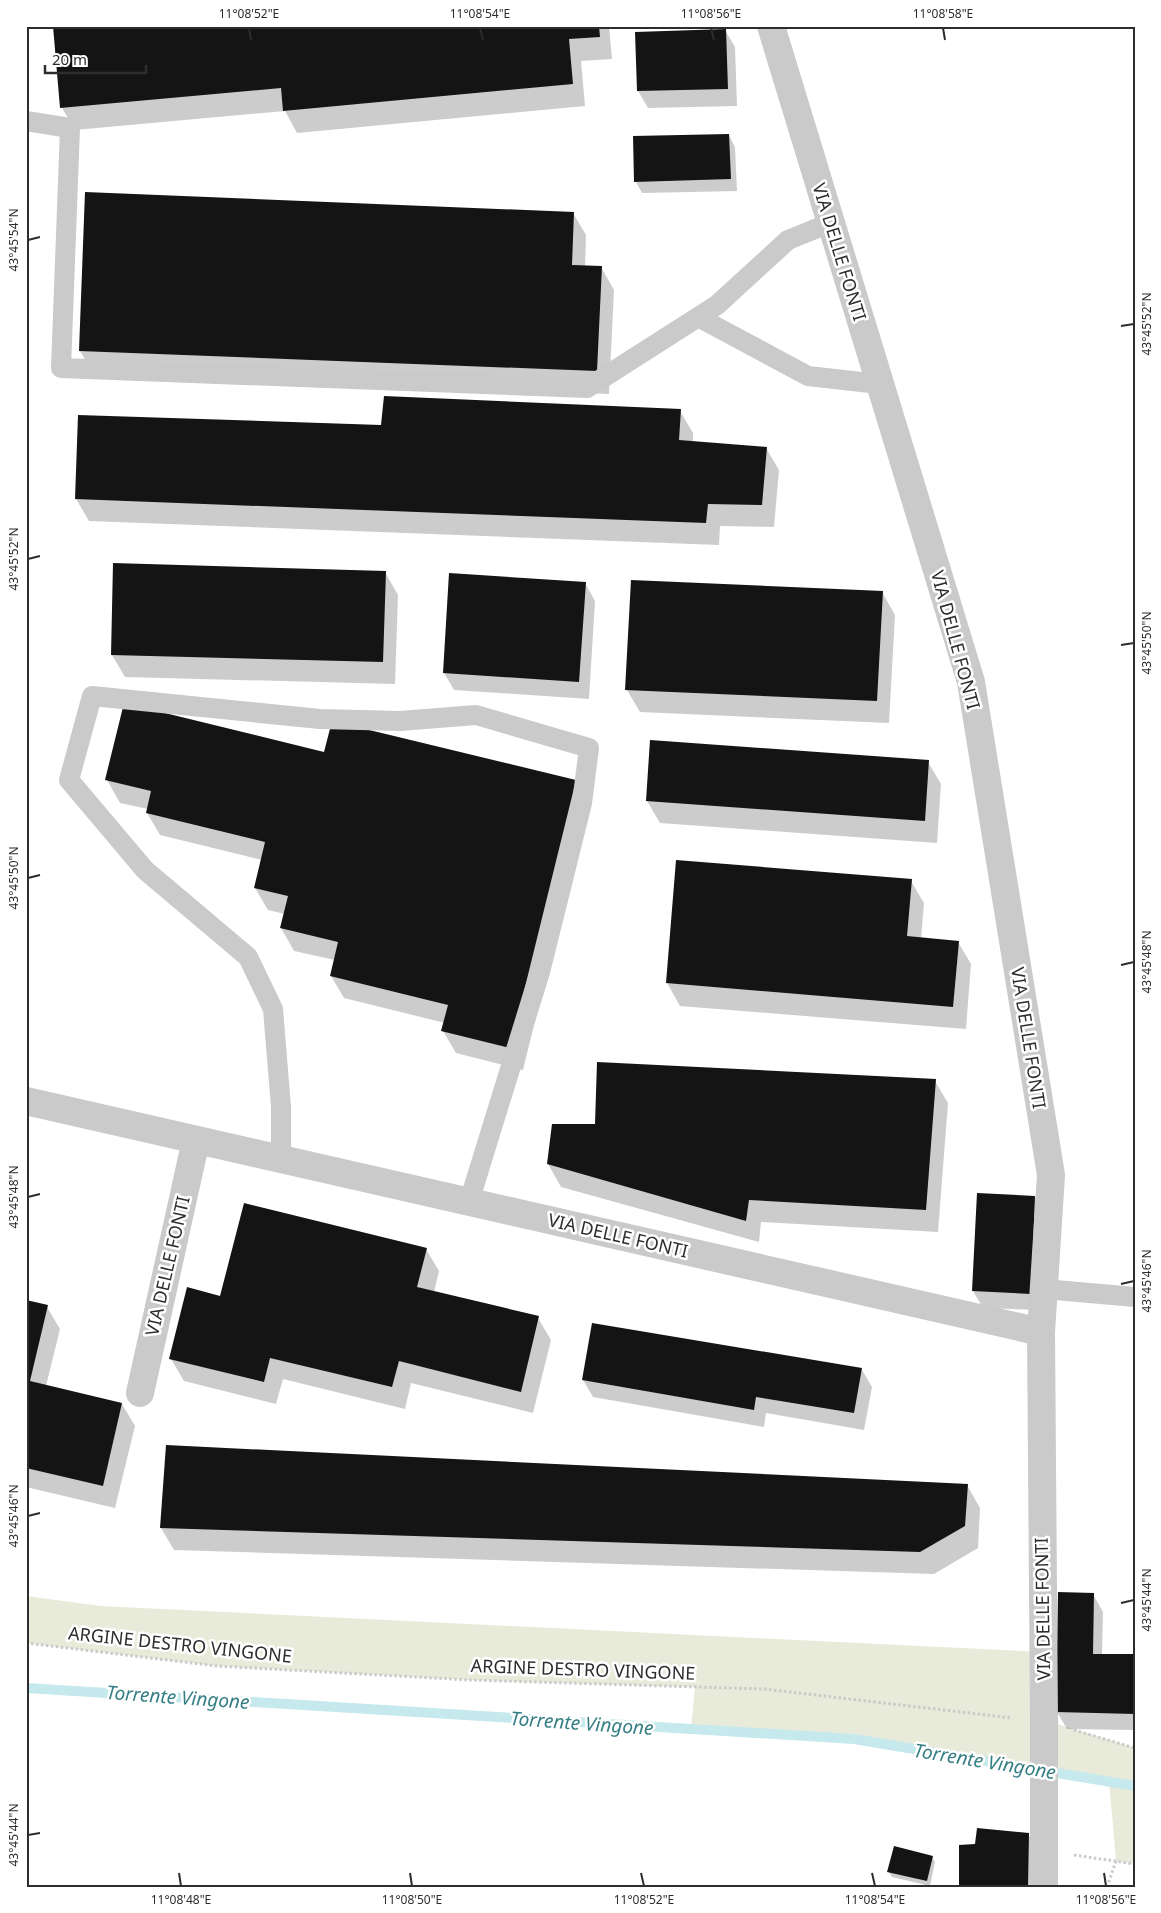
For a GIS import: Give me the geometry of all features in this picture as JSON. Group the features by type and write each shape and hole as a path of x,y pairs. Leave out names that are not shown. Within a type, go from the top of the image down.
{"street":[{"name":"VIA DELLE FONTI","path":"771,26 971,682 1050,1175 1041,1332 1044,1887"},
{"name":"VIA DELLE FONTI","path":"26,1101 1041,1332"},
{"name":"VIA DELLE FONTI","path":"140,1393 196,1140"}],"lane":[{"path":"26,121 70,128 61,368 587,388 717,305 788,240 830,223"},
{"path":"698,317 808,376 879,384"},
{"path":"281,1159 281,1107 273,1009 248,957 145,870 69,780 92,696 320,718 400,721 476,715 589,748 582,803 540,972 469,1202"},
{"path":"1044,1289 1135,1297"}],"path":[{"name":"ARGINE DESTRO VINGONE","path":"26,1643 227,1666 470,1680 764,1689 972,1714 1135,1748"},
{"path":"1044,1850 1135,1864"},
{"path":"1107,1887 1116,1861"}],"green space":[{"path":"26,1596 101,1606 1043,1652 1044,1720 1135,1748 1135,1864 1116,1861 1109,1781 854,1739 691,1729 695,1687 470,1680 217,1666 26,1643"}],"building":[{"path":"53,26 599,26 600,37 569,39 573,84 283,111 281,88 60,108"},
{"path":"726,29 728,89 637,91 635,32"},
{"path":"729,134 731,179 634,182 633,136"},
{"path":"85,192 574,212 572,265 602,266 597,371 79,351"},
{"path":"384,396 681,409 679,440 767,447 762,505 708,504 706,523 75,499 78,415 381,425"},
{"path":"113,563 386,571 383,662 111,655"},
{"path":"449,573 586,582 579,682 443,673"},
{"path":"631,580 883,591 877,701 625,690"},
{"path":"124,703 324,752 332,721 576,780 510,1048 441,1031 448,1005 330,976 338,942 280,928 288,896 254,888 265,842 146,813 151,791 105,780"},
{"path":"650,740 929,760 925,821 646,801"},
{"path":"676,860 912,879 907,936 959,941 953,1007 666,983"},
{"path":"597,1062 936,1079 926,1210 749,1200 746,1221 547,1164 552,1124 595,1124"},
{"path":"977,1193 1035,1196 1031,1294 972,1291"},
{"path":"244,1203 427,1248 417,1287 539,1316 521,1392 399,1361 392,1387 270,1358 264,1382 169,1359 187,1287 220,1296"},
{"path":"26,1300 48,1305 30,1381 122,1403 103,1486 26,1468"},
{"path":"592,1323 862,1368 854,1413 756,1397 754,1410 582,1380"},
{"path":"166,1445 968,1484 965,1526 920,1552 160,1528"},
{"path":"1058,1592 1094,1593 1093,1654 1135,1654 1135,1714 1056,1712"},
{"path":"977,1828 1029,1833 1028,1887 959,1887 959,1845 975,1844"},
{"path":"894,1846 933,1856 927,1881 887,1872"}],"waterway":[{"name":"Torrente Vingone","path":"26,1688 854,1739 1135,1786"}]}
